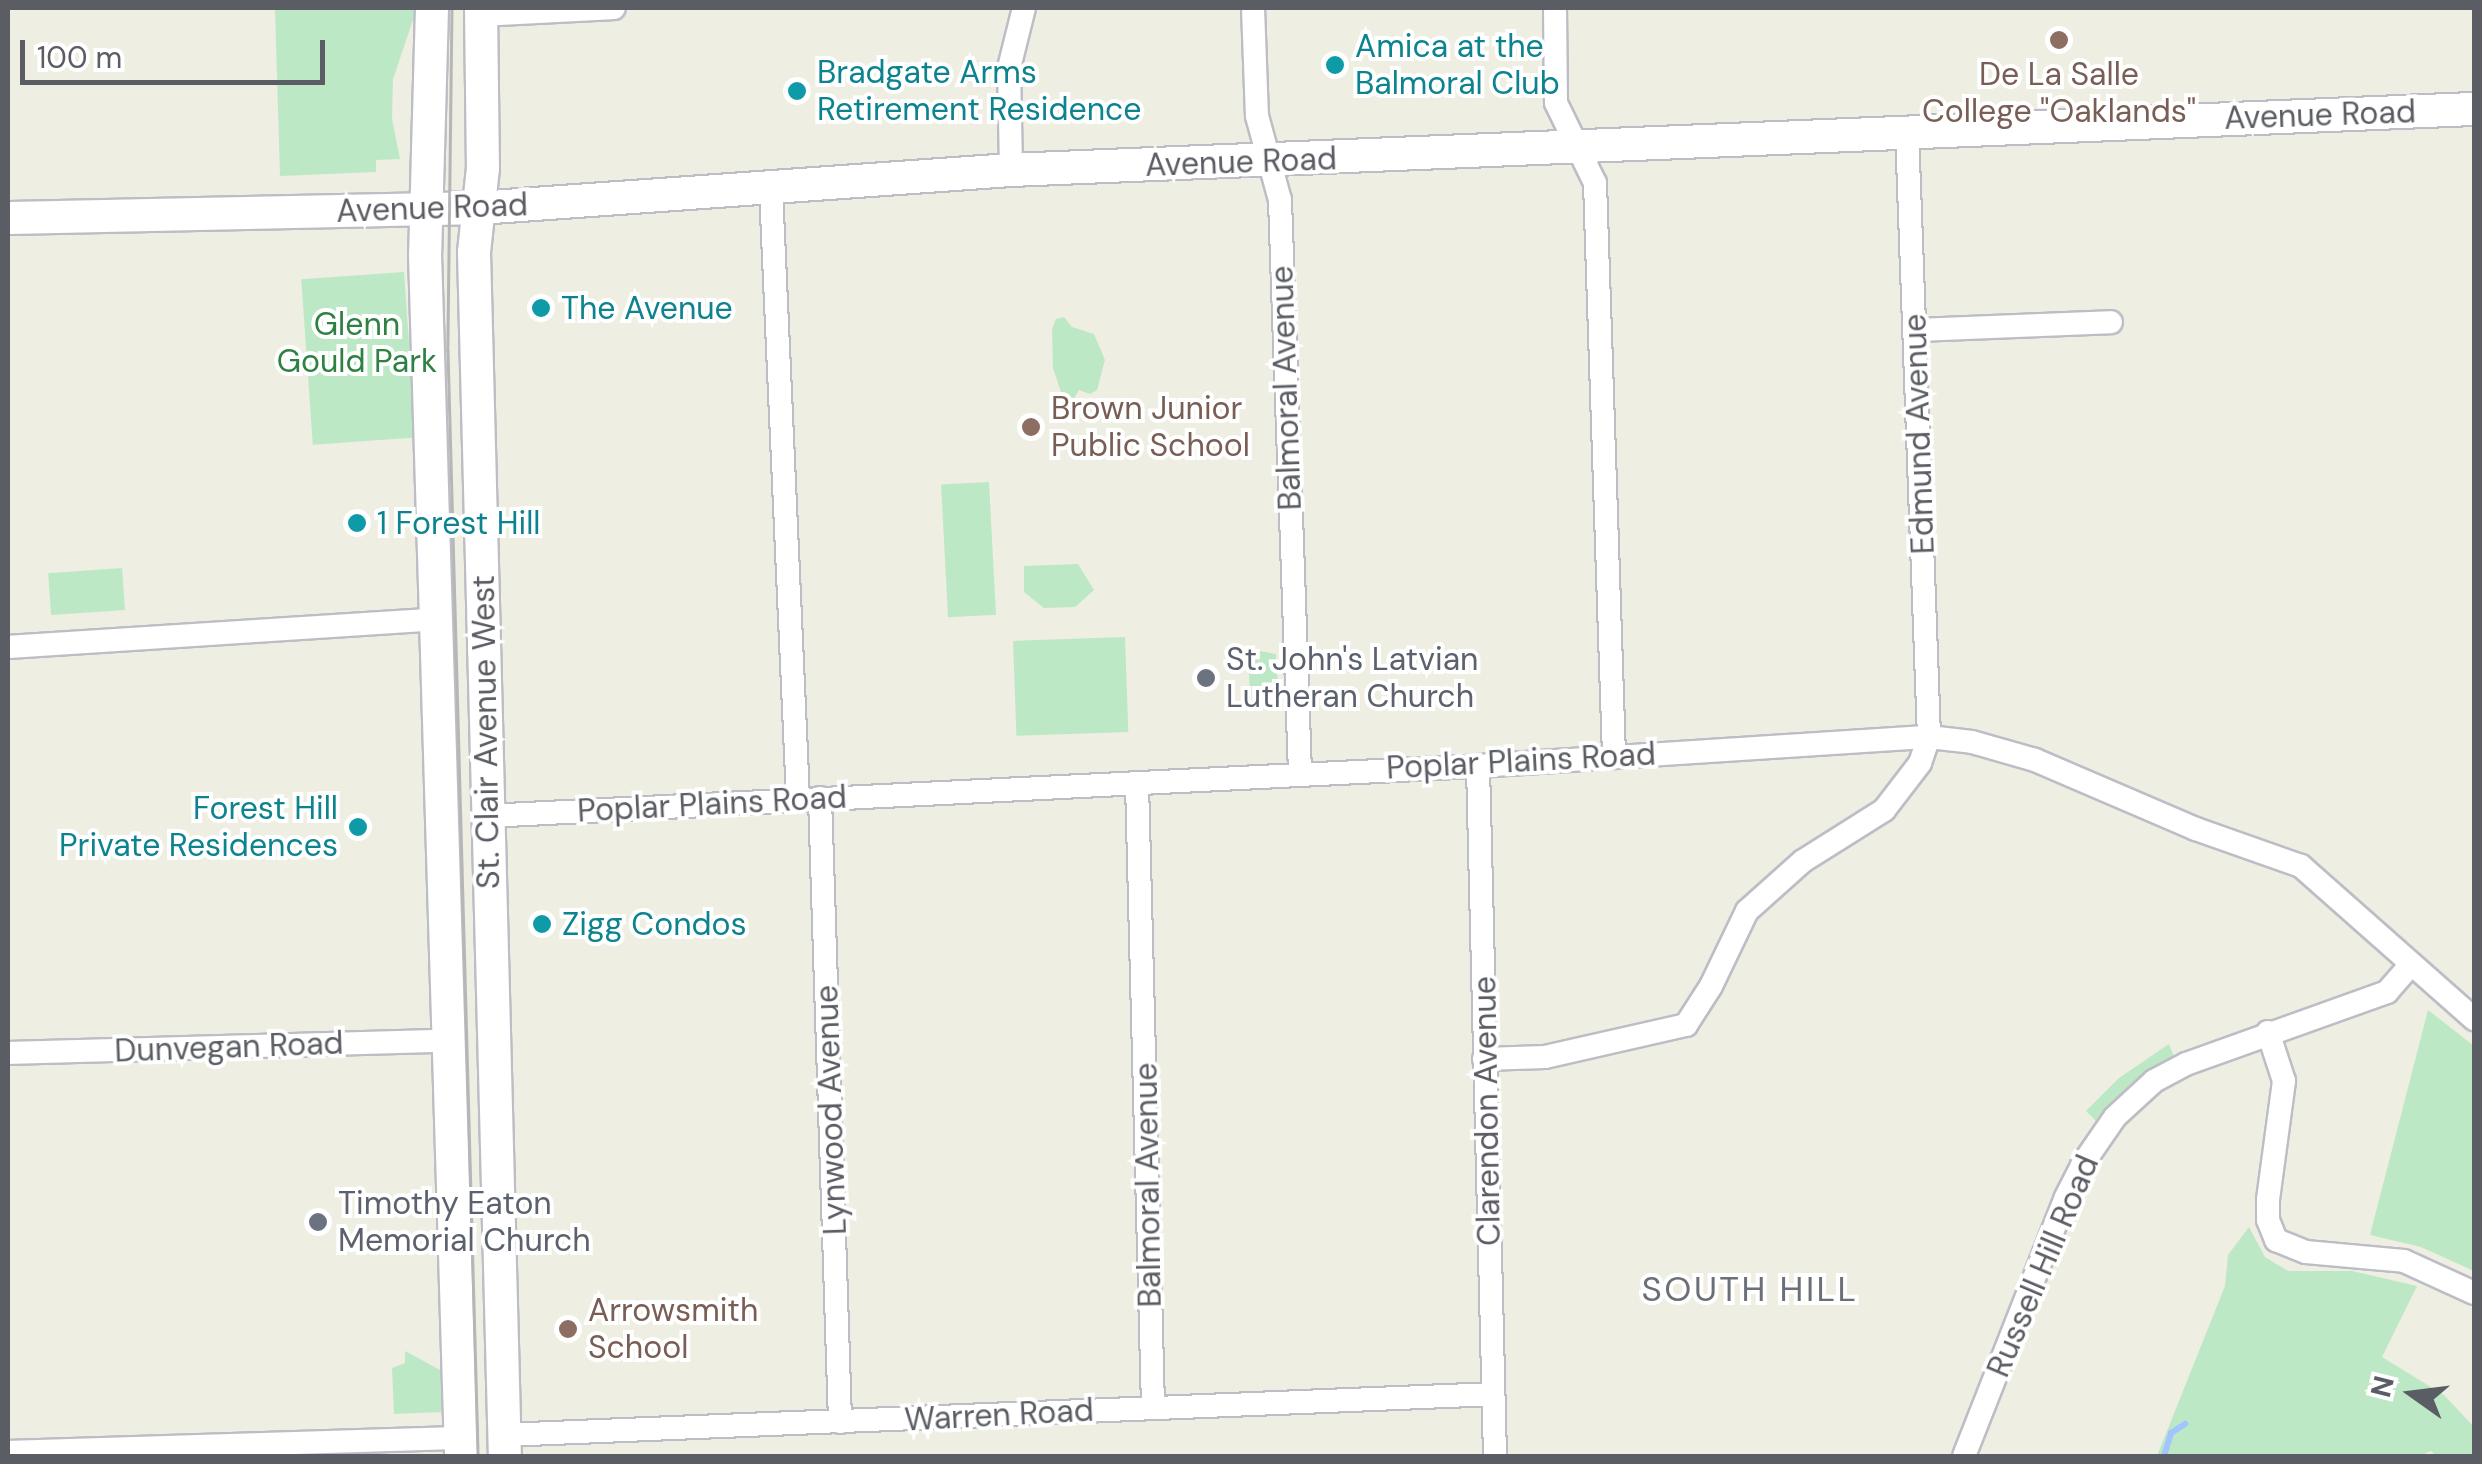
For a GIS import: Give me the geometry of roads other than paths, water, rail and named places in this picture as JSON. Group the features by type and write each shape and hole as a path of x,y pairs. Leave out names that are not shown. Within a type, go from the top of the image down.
{"main road":[{"name":"St. Clair Avenue West","path":"432,8 426,210 461,1447"},
{"name":"St. Clair Avenue West","path":"481,11 483,168 474,252 505,1446"},
{"name":"Avenue Road","path":"8,218 478,208 1011,170 2474,108"},
{"path":"452,1186 500,1186"}],"street":[{"path":"481,11 614,8"},
{"path":"1011,170 1010,68 1024,8"},
{"name":"Balmoral Avenue","path":"1253,8 1256,116 1280,200 1300,772"},
{"path":"1555,8 1556,103 1596,190 1614,755"},
{"name":"Edmund Avenue","path":"1906,132 1929,737"},
{"name":"Lynwood Avenue","path":"771,190 809,798 840,1422"},
{"path":"1916,330 2110,322"},
{"path":"8,647 436,619"},
{"path":"1484,1059 1545,1057 1686,1025 1711,986 1747,912 1802,861 1884,810 1912,776 1929,737"},
{"name":"Poplar Plains Road","path":"487,816 1478,766 1929,737 1972,742 2035,760 2196,830 2301,866 2474,1019"},
{"name":"Clarendon Avenue","path":"1478,766 1495,1456"},
{"name":"Balmoral Avenue","path":"1137,783 1153,1408"},
{"name":"Russell Hill Road","path":"1964,1456 2065,1199 2098,1139 2154,1082 2268,1032 2387,992 2411,964"},
{"path":"2268,1032 2284,1081 2268,1200 2268,1220 2276,1240 2306,1252 2404,1261 2474,1293"},
{"name":"Dunvegan Road","path":"8,1053 450,1040"},
{"name":"Warren Road","path":"505,1446 840,1422 1493,1394"},
{"path":"8,1452 461,1447"}],"waterway":[{"path":"2164,1456 2171,1433 2185,1424"}],"tram line":[{"path":"452,8 448,351 478,1456"}],"place":[{"name":"De La Salle College \"Oaklands\"","path":"2059,40"},
{"name":"Amica at the Balmoral Club","path":"1335,65"},
{"name":"Bradgate Arms Retirement Residence","path":"797,91"},
{"name":"The Avenue","path":"541,308"},
{"name":"Brown Junior Public School","path":"1031,427"},
{"name":"1 Forest Hill","path":"357,523"},
{"name":"St. John's Latvian Lutheran Church","path":"1206,678"},
{"name":"Forest Hill Private Residences","path":"358,827"},
{"name":"Zigg Condos","path":"542,924"},
{"name":"Timothy Eaton Memorial Church","path":"318,1222"},
{"name":"Arrowsmith School","path":"568,1329"}],"district":[{"name":"SOUTH HILL","path":"1750,1289"}],"park label":[{"name":"Glenn Gould Park","path":"357,344"}]}
